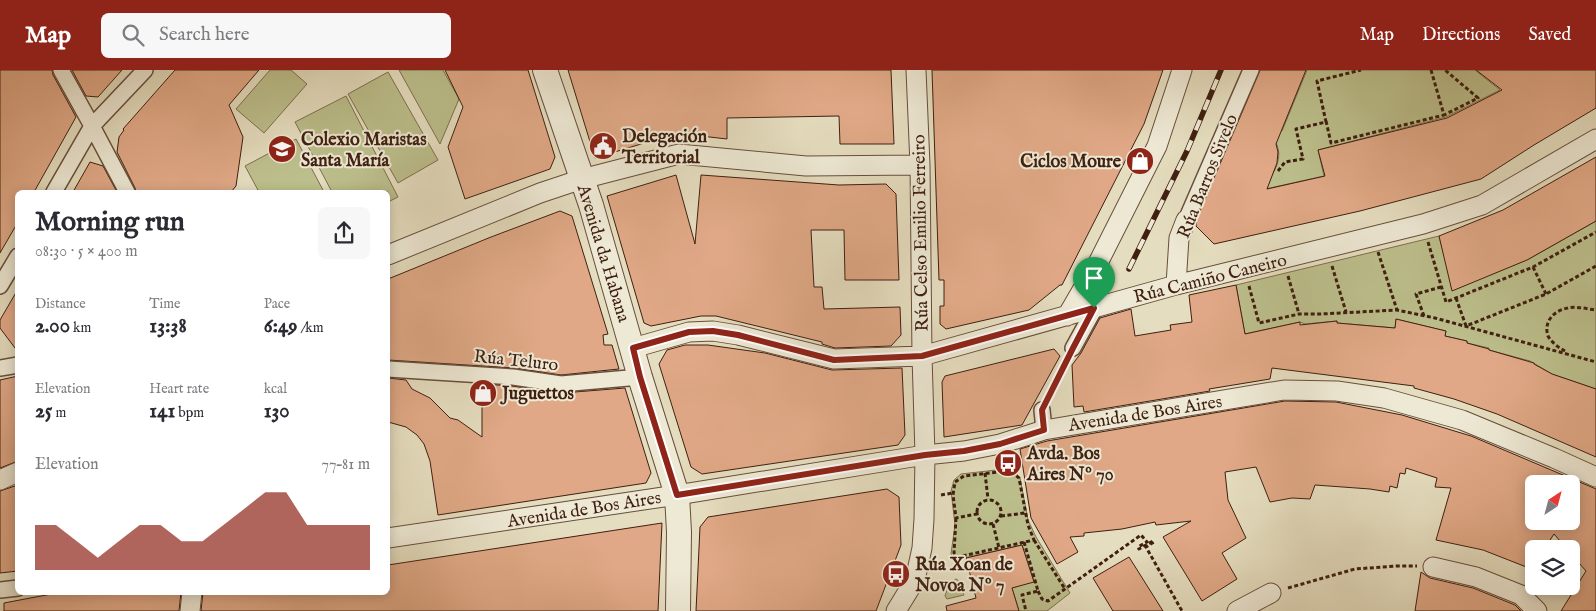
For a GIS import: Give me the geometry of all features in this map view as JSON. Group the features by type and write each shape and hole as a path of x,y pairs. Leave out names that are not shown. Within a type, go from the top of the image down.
{"street":[{"path":"61,70 126,190"},
{"path":"55,190 92,126 145,70"},
{"name":"Avenida da Habana","path":"545,70 582,179 677,495 679,532 678,611"},
{"name":"Rúa Celso Emilio Ferreiro","path":"896,611 915,580 922,548 925,455 920,165 916,70"},
{"path":"1067,316 1099,260 1157,146 1182,70"},
{"name":"Rúa Barros Sivelo","path":"1176,285 1179,238 1251,70"},
{"name":"Rúa Camiño Caneiro","path":"633,348 689,332 713,331 738,335 834,360 922,356 1176,285 1423,224 1482,205 1596,139"},
{"path":"390,254 540,193 582,179 679,154 806,166 920,165"},
{"path":"0,286 15,261"},
{"path":"1073,348 1094,308"},
{"path":"0,368 15,366"},
{"name":"Rúa Teluro","path":"390,369 513,376 561,384 640,377"},
{"name":"Avenida de Bos Aires","path":"390,538 677,495 925,455 964,451 1000,444 1044,430 1284,390 1337,391 1384,398 1462,420 1596,477"},
{"path":"1042,410 1044,430"},
{"path":"0,480 15,473"},
{"path":"1432,567 1476,576 1521,595 1537,611"},
{"path":"0,590 15,588"},
{"path":"1237,611 1271,593"},
{"path":"190,611 192,595"}],"path":[{"path":"1361,70 1317,80 1331,143 1444,115 1478,98 1445,70"},
{"path":"1432,70 1444,115"},
{"path":"1278,171 1285,162 1303,158 1296,129 1326,122 1325,119"},
{"path":"1423,224 1446,302 1533,267 1596,232"},
{"path":"1374,237 1397,310"},
{"path":"1327,248 1346,313"},
{"path":"1283,258 1299,314"},
{"path":"1466,326 1546,294 1596,266"},
{"path":"1533,267 1546,294"},
{"path":"1244,268 1259,323 1299,314 1397,310 1466,326 1596,362"},
{"path":"1424,316 1416,294 1441,288"},
{"path":"1456,298 1466,326"},
{"path":"1570,354 1548,337 1546,327 1548,320 1554,313 1568,308 1596,310"},
{"path":"1042,410 1073,348"},
{"path":"1034,540 958,557 955,556 956,518 953,495 955,482 964,476 1006,470 1017,476 1025,514 1034,540 1065,589"},
{"path":"985,473 988,499"},
{"path":"984,500 993,500 1001,508 1001,516 993,524 984,524 977,514 978,506 984,500"},
{"path":"956,518 977,514"},
{"path":"1001,516 1025,514"},
{"path":"993,524 999,548"},
{"path":"1024,542 1038,590 1042,599 1048,601 1141,535 1147,542 1138,547 1139,549 1154,542 1146,547 1182,611"},
{"path":"1271,593 1355,569 1397,566 1432,567"},
{"path":"1026,611 1022,595 1038,590"}],"green space":[{"path":"270,70 291,70 307,84 264,133 236,109"},
{"path":"399,70 443,70 459,99 440,144"},
{"path":"1307,70 1475,70 1500,90 1446,117 1318,150 1324,176 1261,190 1274,172 1278,160 1279,153 1274,139 1278,129 1282,131"},
{"path":"388,72 438,160 398,183 348,94"},
{"path":"346,96 398,197 390,201 390,190 331,190 295,122"},
{"path":"296,139 323,190 258,190 245,166"},
{"path":"1596,221 1596,389 1552,374 1530,361 1445,336 1446,331 1396,319 1395,328 1337,323 1337,321 1305,324 1300,322 1245,334 1236,285 1439,236 1453,290 1529,259"},
{"path":"1005,469 1014,471 1020,478 1028,520 1036,537 1070,593 1047,611 1019,611 1012,588 1034,581 1022,545 956,560 951,554 955,525 951,491 954,480 961,474"},
{"path":"956,579 959,581 964,595 947,599 945,596 948,589"}],"building":[{"path":"0,70 52,70 76,117 35,190 15,190 15,227 0,253"},
{"path":"72,70 122,70 98,97 86,96"},
{"path":"175,70 259,70 229,105 243,137 236,186 233,190 136,190 117,152 119,137 123,129"},
{"path":"445,70 528,70 555,157 550,169 465,199 448,147 463,107"},
{"path":"568,70 891,70 894,144 840,144 839,116 727,118 727,139 693,137 692,133 684,136 683,132 675,136 674,134 595,158"},
{"path":"932,70 1163,70 1144,124 1062,285 1029,310 946,329 940,324 940,306 944,306 944,280 939,280"},
{"path":"1260,70 1306,70 1276,144 1278,152 1277,163 1267,189 1325,176 1318,150 1447,118 1502,90 1476,70 1596,70 1596,108 1481,179 1360,211 1214,244 1196,226 1197,218"},
{"path":"1596,157 1596,221 1527,260 1452,291 1439,236 1503,210"},
{"path":"90,162 103,166 116,190 74,190"},
{"path":"676,175 695,244 701,175 839,185 886,184 896,194 899,280 845,280 844,230 811,230 814,287 822,287 824,309 900,307 901,335 891,346 835,348 822,344 822,342 716,316 701,316 651,326 644,323 607,196"},
{"path":"560,211 572,216 608,334 603,335 604,345 612,345 619,369 561,375 514,368 390,360 390,278"},
{"path":"1236,285 1245,334 1300,322 1300,325 1337,321 1337,323 1395,328 1396,319 1446,331 1445,336 1467,341 1467,343 1534,363 1552,374 1596,389 1596,457 1497,414 1414,388 1414,386 1272,368 1270,379 1209,389 1210,391 1084,412 1083,406 1074,407 1072,365 1081,353 1100,318 1131,309 1135,336 1171,330 1170,325 1192,322 1189,295"},
{"path":"15,294 15,348 0,328 0,320"},
{"path":"685,345 708,345 765,353 832,370 902,368 905,435 898,445 702,474 691,467 659,364 667,350"},
{"path":"1054,349 1060,356 1022,425 944,437 942,382 945,376"},
{"path":"15,377 15,462 0,468 0,380"},
{"path":"390,378 406,380 412,389 430,398 450,418 458,420 482,437 482,384 562,393 625,388 651,473 646,483 438,515 430,461 424,444 417,435 406,427 390,423"},
{"path":"1285,401 1336,402 1402,415 1471,436 1563,475 1525,475 1525,530 1580,530 1580,482 1596,489 1596,611 1561,611 1571,595 1580,595 1580,581 1586,571 1580,564 1580,540 1559,540 1554,534 1550,540 1525,540 1525,566 1483,550 1436,540 1451,488 1435,487 1437,478 1406,468 1405,474 1400,473 1397,488 1390,486 1389,492 1315,485 1310,499 1292,498 1270,502 1256,467 1225,472 1228,500 1246,538 1222,553 1237,579 1202,601 1163,537 1191,521 1156,525 1155,522 1122,529 1084,533 1084,536 1070,537 1078,552 1057,564 1031,518 1020,449 1047,441"},
{"path":"15,486 15,571 0,573 0,491"},
{"path":"887,489 899,497 901,545 876,611 696,611 700,527 708,517"},
{"path":"662,523 658,611 201,611 203,595 390,595 390,565"},
{"path":"1022,545 1034,582 1012,588 1019,611 947,611 946,606 976,598 966,558"},
{"path":"1129,557 1163,611 1113,611 1093,578"},
{"path":"1421,572 1430,578 1473,588 1515,605 1521,611 1415,611"},
{"path":"46,595 181,595 179,611 4,611 4,603"}],"railway":[{"path":"1129,269 1187,151 1221,70"}],"place":[{"name":"Delegación Territorial","path":"603,146"},
{"name":"Colexio Maristas Santa María","path":"282,149"},
{"name":"Ciclos Moure","path":"1140,161"},
{"name":"Juguettos","path":"483,393"},
{"name":"Avda. Bos Aires Nº 70","path":"1008,463"},
{"name":"Rúa Xoan de Novoa Nº 7","path":"896,574"}],"route":[{"path":"1094,308 1042,410 1044,430 1000,444 964,451 925,455 677,495 640,377 633,348 689,332 713,331 738,335 834,360 922,356 1094,308"}]}
